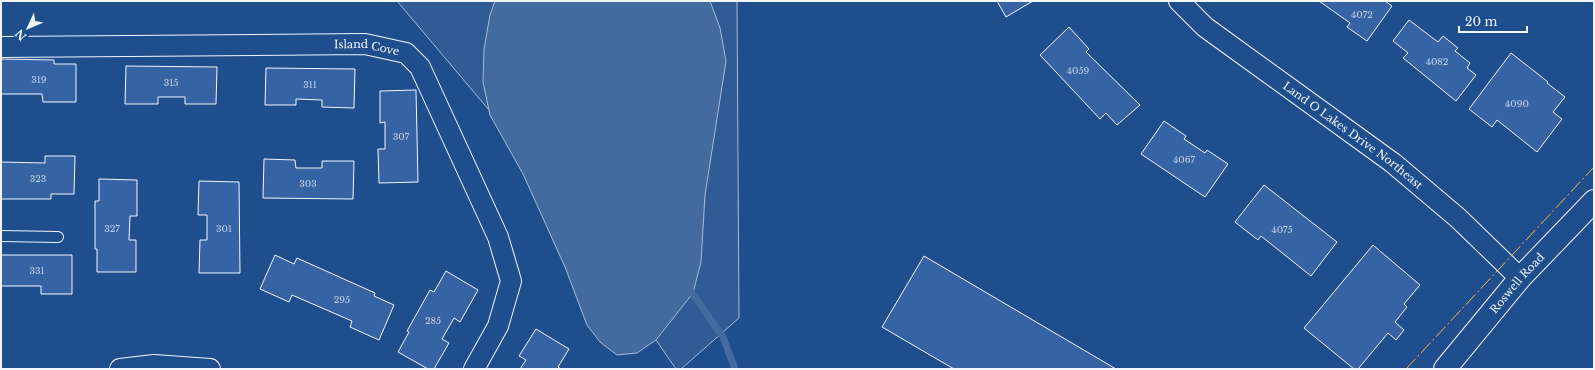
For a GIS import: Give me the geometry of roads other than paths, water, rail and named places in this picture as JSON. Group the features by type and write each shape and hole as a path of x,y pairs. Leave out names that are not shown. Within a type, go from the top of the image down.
{"main road":[{"name":"Roswell Road","path":"1445,369 1520,278 1594,201"}],"street":[{"name":"Land O Lakes Drive Northeast","path":"1179,1 1205,27 1393,163 1458,218 1520,278"},
{"name":"Island Cove","path":"1,47 365,44 406,53 420,67 498,237 511,281 498,326 474,369"},
{"path":"120,369 154,365 210,369"}],"lane":[{"path":"1,236 58,237"}],"waterway":[{"path":"688,287 723,337 735,369"}]}
